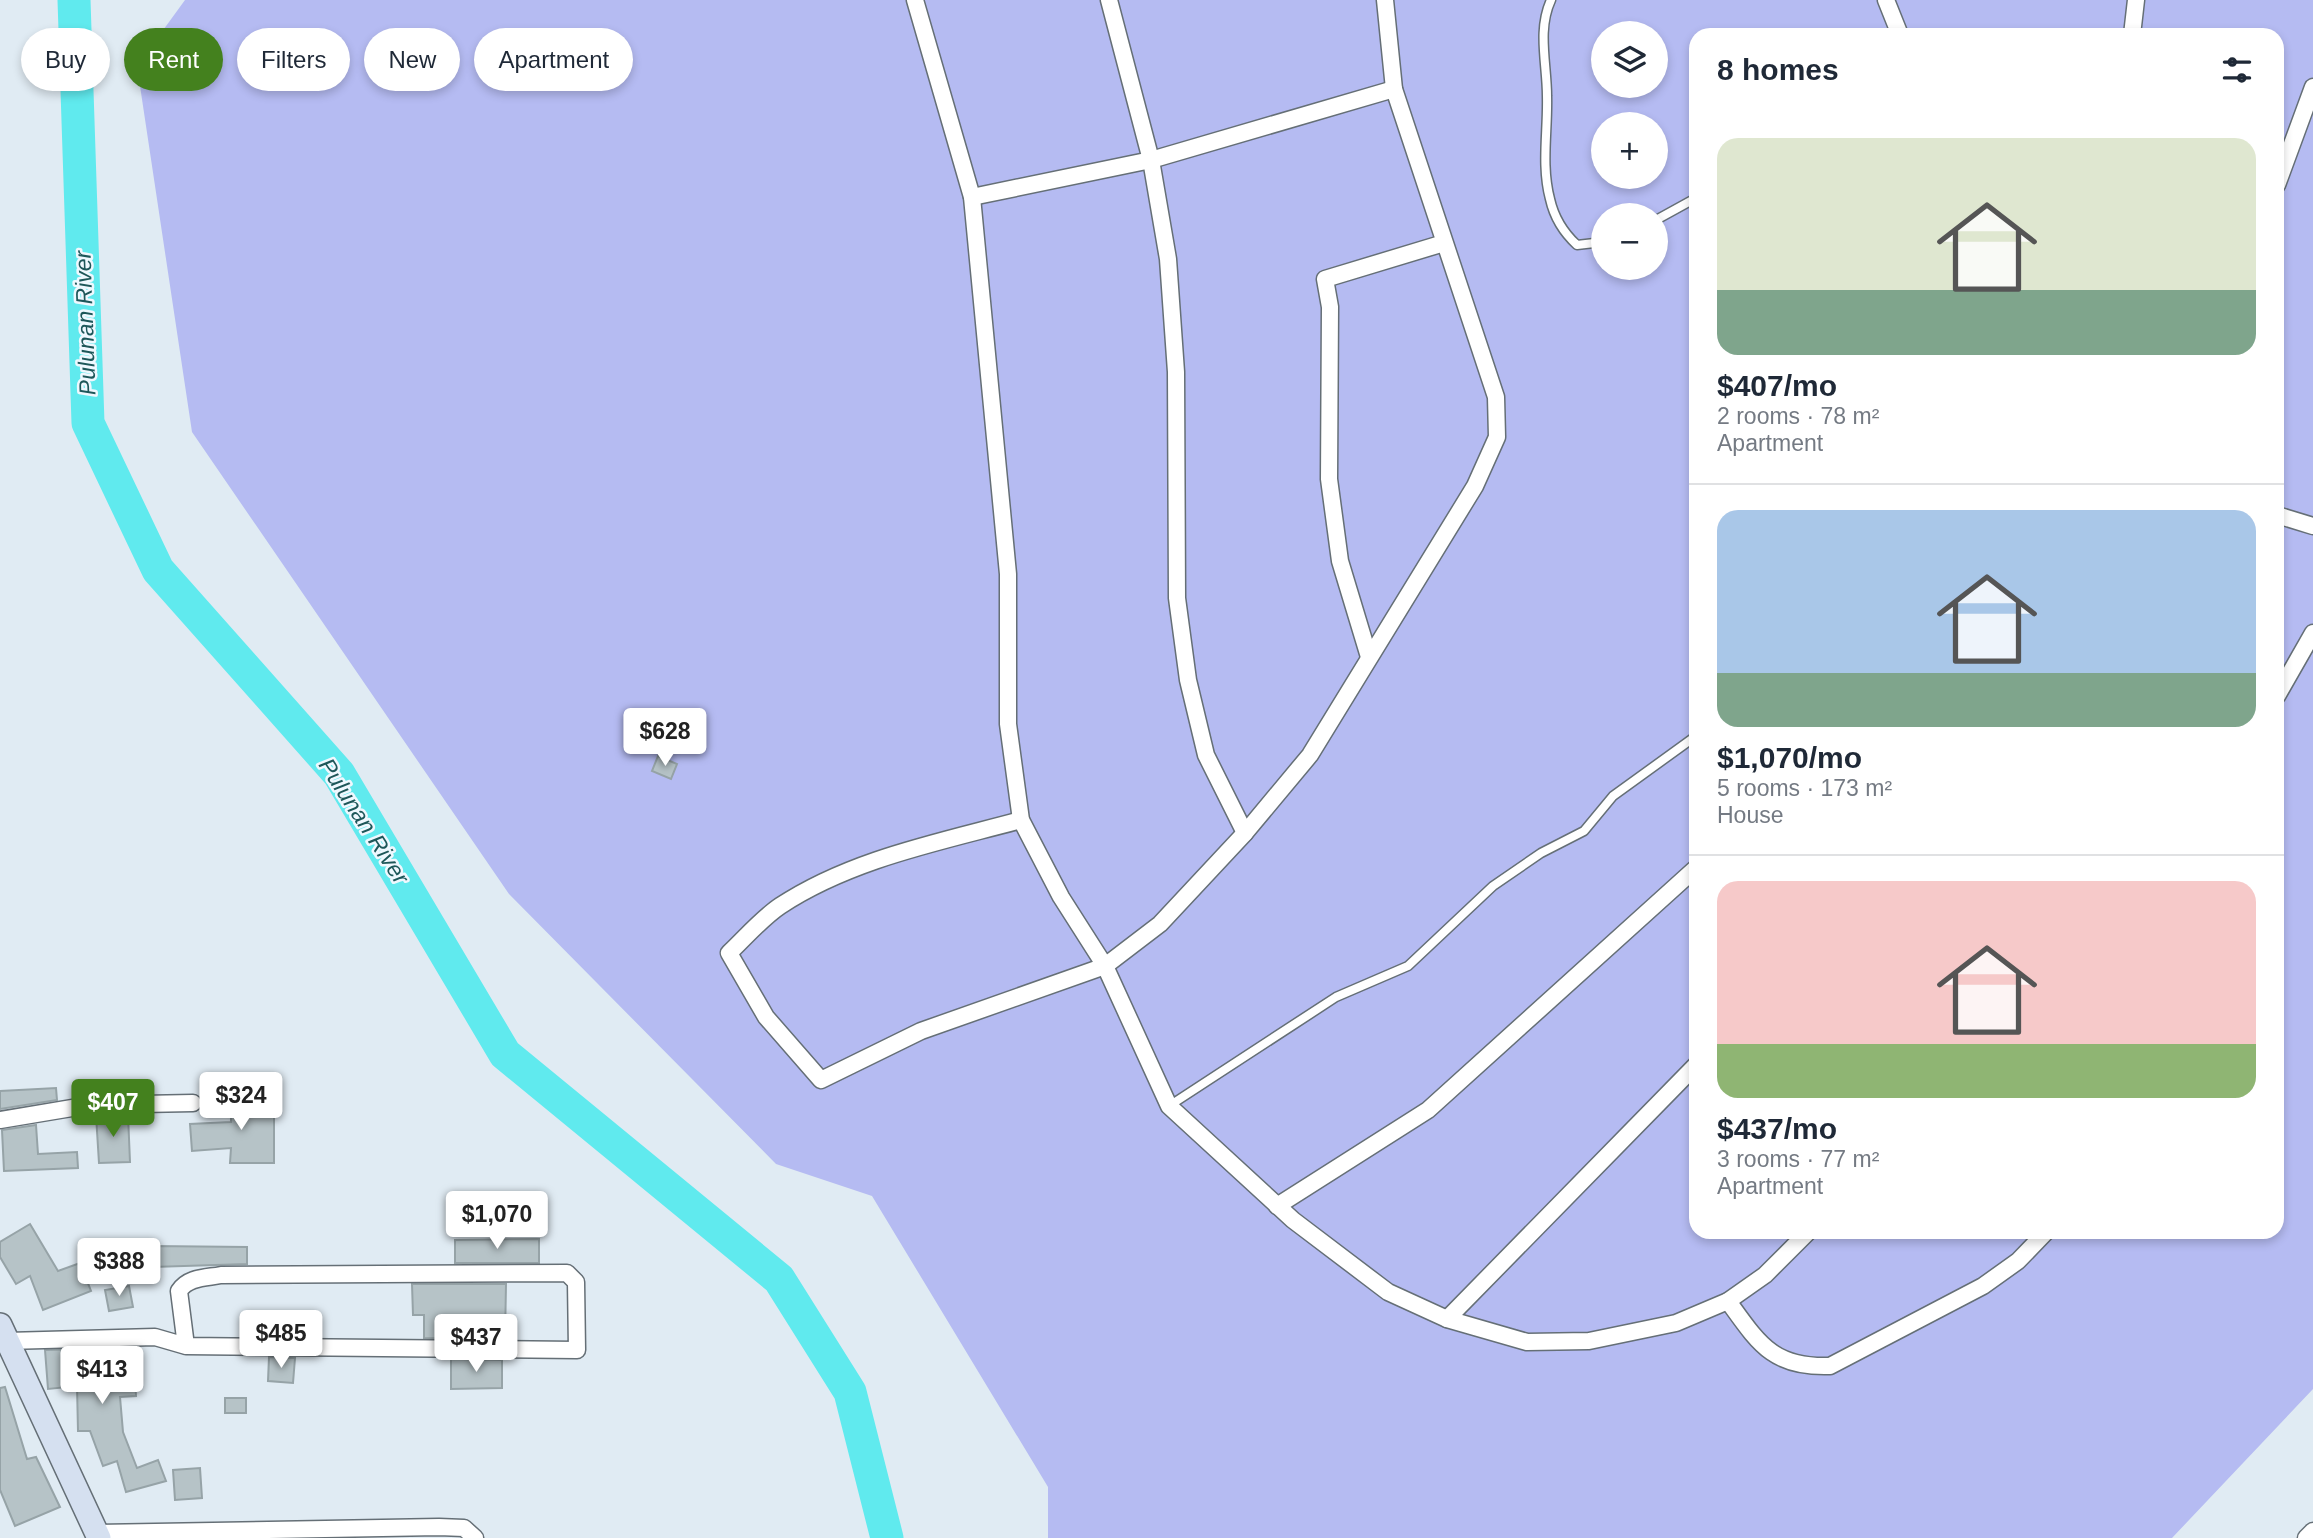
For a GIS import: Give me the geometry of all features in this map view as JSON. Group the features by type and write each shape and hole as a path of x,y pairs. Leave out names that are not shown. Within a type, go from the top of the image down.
{"main road":[{"path":"4,1333 98,1536"}],"street":[{"path":"915,0 972,197 1008,574 1008,724 1021,820 1061,897 1105,966 1169,1106 1277,1206 1388,1292 1447,1319 1527,1342 1589,1341 1676,1323 1728,1301 1765,1275 1801,1239"},
{"path":"1109,0 1151,160 1168,259 1176,372 1177,598 1188,680 1206,755 1245,833"},
{"path":"1021,820 917,849 827,879 778,907 729,953 766,1017 821,1080 921,1031 1105,966 1160,923 1245,833 1310,755 1475,486 1497,436 1496,397 1394,89 1385,0"},
{"path":"1886,0 1897,28"},
{"path":"2133,28 2136,0"},
{"path":"2284,166 2313,87"},
{"path":"972,197 1151,160 1394,89"},
{"path":"1368,657 1340,561 1329,479 1330,307 1325,279 1444,243"},
{"path":"2284,517 2313,526"},
{"path":"2284,684 2313,633"},
{"path":"1277,1206 1429,1110 1689,874"},
{"path":"1447,1319 1689,1072"},
{"path":"0,1120 90,1105 193,1103"},
{"path":"1728,1301 1756,1339 1771,1353 1802,1367 1830,1366 1983,1286 2018,1261 2039,1239"},
{"path":"4,1333 155,1338 186,1346 577,1350 576,1282 568,1273 221,1275 195,1279 184,1284 179,1291 186,1346"},
{"path":"98,1536 439,1527 464,1528 475,1538"},
{"path":"2306,1538 2313,1531"}],"lane":[{"path":"1551,0 1544,15 1548,97 1544,147 1550,200 1563,232 1577,245 1591,243"},
{"path":"1668,213 1689,202"},
{"path":"1169,1106 1336,997 1408,966 1493,886 1541,853 1584,831 1613,796 1689,741"}],"shaded area":[{"path":"185,0 2313,0 2313,1389 2172,1538 1048,1538 1048,1487 872,1196 776,1164 509,894 192,432 141,91 223,91 223,28 165,28"}],"building":[{"path":"658,756 677,764 671,779 652,771"},
{"path":"56,1088 57,1100 0,1109 0,1091"},
{"path":"231,1099 274,1099 274,1163 230,1163 231,1148 192,1151 190,1124 231,1122"},
{"path":"96,1115 128,1115 130,1162 99,1163"},
{"path":"36,1125 38,1154 77,1152 78,1168 4,1171 2,1130"},
{"path":"30,1224 58,1271 80,1263 91,1291 43,1310 30,1276 16,1284 0,1257 0,1242"},
{"path":"539,1239 539,1263 455,1263 455,1240"},
{"path":"153,1246 247,1247 247,1264 153,1267"},
{"path":"412,1284 506,1284 505,1339 424,1338 424,1315 413,1315"},
{"path":"129,1286 133,1307 109,1311 105,1290"},
{"path":"123,1348 125,1378 135,1378 136,1396 120,1397 123,1432 137,1468 158,1460 166,1481 126,1492 117,1461 103,1466 90,1431 78,1431 77,1386 48,1389 45,1350"},
{"path":"269,1357 295,1358 293,1383 268,1381"},
{"path":"451,1359 502,1360 502,1388 451,1389"},
{"path":"5,1387 27,1459 36,1457 60,1507 15,1526 0,1490 0,1388"},
{"path":"225,1398 246,1398 246,1413 225,1413"},
{"path":"200,1468 202,1498 175,1500 173,1470"}],"waterway":[{"name":"Pulunan River","path":"74,0 88,423 158,570 339,774 505,1054 779,1279 850,1392 887,1538"}]}
